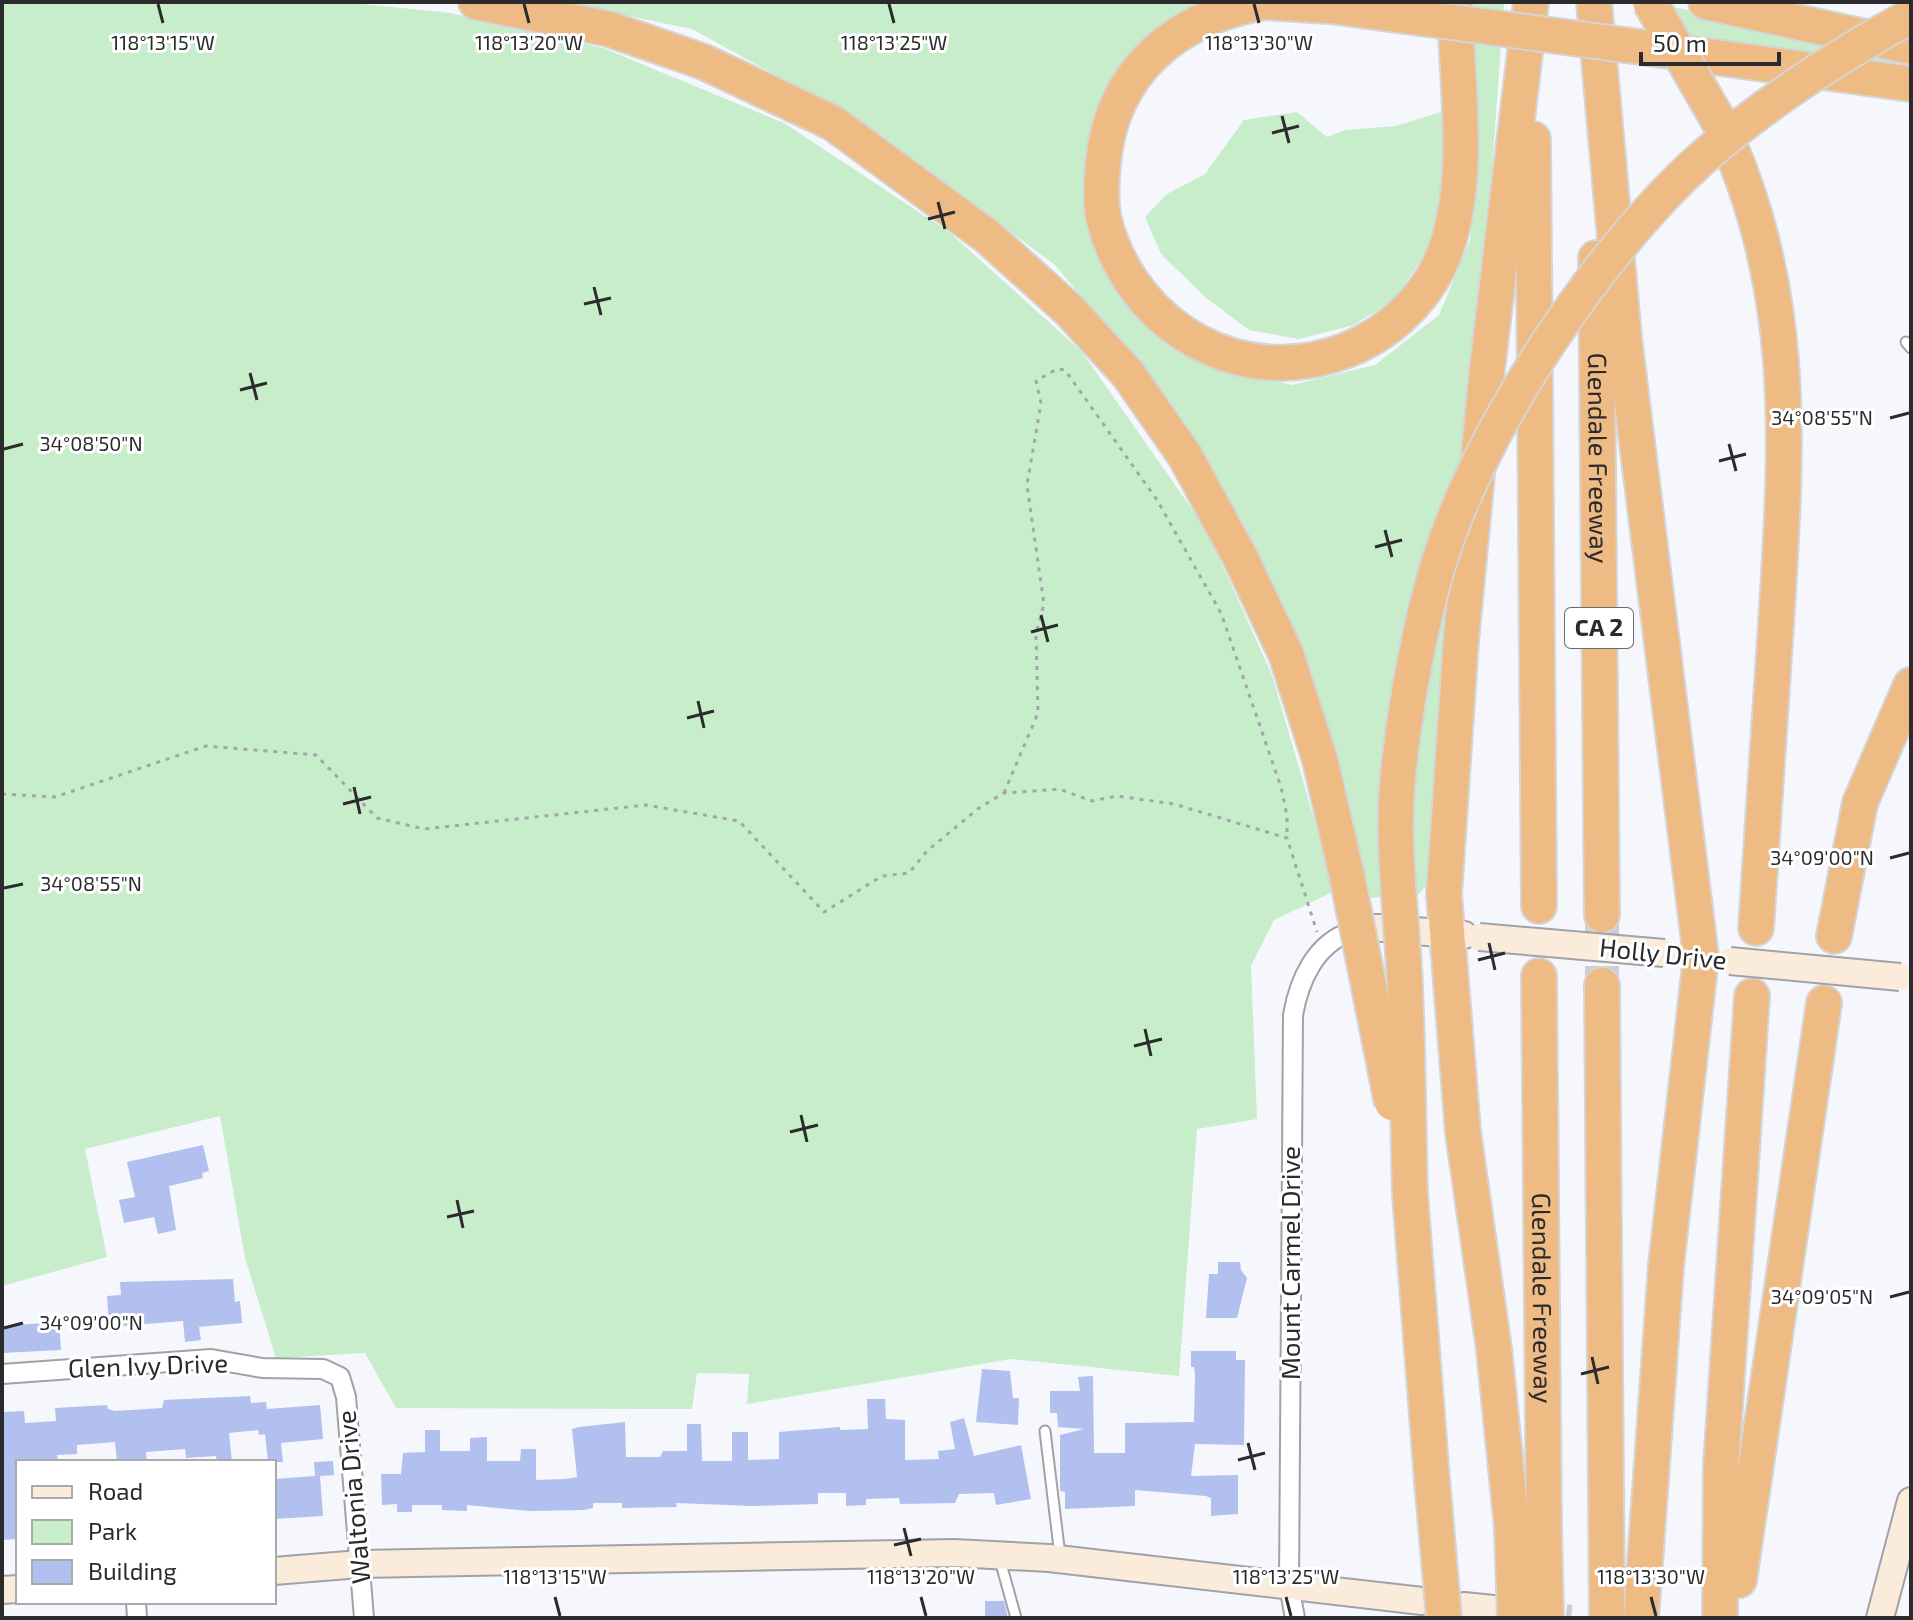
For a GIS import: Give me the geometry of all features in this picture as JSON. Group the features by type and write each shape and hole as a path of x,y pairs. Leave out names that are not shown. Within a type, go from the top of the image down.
{"highway":[{"path":"476,2 623,33 704,62 833,123 988,237 1069,310 1128,374 1185,456 1240,557 1286,654 1320,760 1347,876 1410,1194"},
{"path":"1455,2 1457,206 1434,277 1393,324 1364,344 1328,358 1294,363 1259,362 1229,355 1170,327 1129,279 1104,222 1101,183 1105,140 1116,104 1133,77 1183,29 1227,9 1264,2 1330,6 1420,18 1663,50 1911,84"},
{"path":"1509,1614 1528,1529 1496,1363 1463,1132 1444,894 1461,640 1487,370 1532,2"},
{"name":"CA 2","path":"1532,2 1539,906"},
{"path":"1593,2 1624,338 1715,959 1666,1266 1641,1618"},
{"name":"Glendale Freeway","path":"1593,2 1602,915"},
{"path":"1650,2 1717,118 1745,186 1772,283 1784,369 1784,518 1756,928"},
{"path":"1706,2 1911,47"},
{"path":"1444,1608 1410,1194 1405,985 1395,867 1398,768 1413,680 1441,556 1466,493 1501,420 1557,332 1627,236 1699,161 1776,98 1911,16"},
{"path":"1834,936 1860,803 1911,685"},
{"name":"Glendale Freeway","path":"1539,976 1528,1529 1546,1618"},
{"path":"1602,985 1607,1618"},
{"path":"1734,1618 1733,1548 1721,1466 1752,996"},
{"path":"1720,1618 1824,1003"}],"street":[{"name":"Mount Carmel Drive","path":"1295,1618 1289,1586 1293,1015 1298,987 1308,968 1324,950 1337,937 1370,929"},
{"name":"Holly Drive","path":"1447,934 1905,978"},
{"name":"Glen Ivy Drive","path":"2,1374 211,1359 262,1368 323,1369 340,1377"},
{"name":"Waltonia Drive","path":"340,1377 346,1397 364,1618"},
{"path":"1880,1618 1911,1501"},
{"path":"276,1571 360,1564 856,1553 999,1555 1060,1559 1509,1614"}],"lane":[{"path":"1045,1431 1060,1559"},
{"path":"999,1555 1016,1618"}],"path":[{"path":"1004,793 1038,713 1036,634 1044,604 1031,532 1027,485 1041,403 1036,381 1057,369 1065,370 1157,500 1221,613 1281,787 1287,816 1287,838 1324,950"},
{"path":"2,794 55,797 206,746 316,755 377,818 424,829 646,805 739,821 824,912 882,876 909,873 927,851 979,808 1004,793 1059,789 1092,801 1117,796 1174,804 1287,838"}],"green space":[{"path":"2,2 344,2 450,13 603,48 784,123 949,232 1082,352 1206,529 1272,675 1335,891 1274,920 1251,966 1257,1119 1197,1129 1179,1376 1011,1359 747,1404 749,1374 697,1373 692,1409 396,1408 365,1353 276,1358 245,1258 220,1116 85,1149 107,1257 2,1286"},
{"path":"561,2 1219,2 1133,60 1092,180 1157,335 1204,364 1292,385 1375,365 1439,315 1470,240 1475,187 1473,2 1504,2 1474,421 1431,880 1417,896 1366,898 1290,626 1226,495 1148,377 1055,265 870,127 692,29"},
{"path":"1664,5 1901,56 1899,63 1911,64 1911,69 1668,39"},
{"path":"1447,110 1445,206 1422,258 1395,299 1354,325 1299,339 1249,330 1205,297 1161,254 1145,217 1167,194 1205,174 1244,120 1297,112 1327,137 1345,130 1396,126"}],"building":[{"path":"203,1145 209,1171 202,1173 203,1178 169,1186 176,1230 158,1234 154,1217 124,1223 119,1200 135,1197 127,1162"},
{"path":"1218,1262 1240,1262 1247,1278 1237,1318 1206,1318 1209,1274 1218,1274"},
{"path":"233,1279 235,1302 240,1301 242,1323 199,1327 201,1340 185,1342 183,1321 109,1327 107,1296 121,1295 120,1282"},
{"path":"59,1322 61,1350 2,1353 2,1326"},
{"path":"1191,1351 1236,1351 1236,1360 1245,1360 1244,1445 1195,1444 1191,1476 1238,1475 1238,1514 1211,1516 1211,1498 1206,1496 1135,1490 1135,1506 1065,1509 1065,1492 1060,1491 1060,1435 1084,1429 1058,1427 1057,1413 1050,1413 1050,1391 1080,1391 1078,1377 1093,1376 1094,1453 1125,1453 1125,1423 1194,1422 1195,1375 1194,1367 1191,1367"},
{"path":"982,1369 1010,1371 1013,1398 1019,1398 1018,1425 976,1422"},
{"path":"250,1396 251,1403 266,1402 267,1409 320,1405 323,1439 281,1443 283,1462 268,1460 265,1434 259,1435 258,1430 229,1433 232,1460 217,1460 216,1456 186,1458 185,1449 146,1452 147,1460 117,1460 115,1442 77,1445 77,1454 57,1455 58,1460 16,1460 16,1539 2,1540 2,1412 24,1411 25,1423 56,1421 55,1408 107,1405 108,1409 115,1411 162,1408 164,1400"},
{"path":"867,1399 885,1399 886,1419 905,1420 905,1460 939,1459 938,1451 955,1449 950,1422 964,1418 974,1456 1021,1445 1031,1499 996,1505 994,1493 959,1494 955,1503 900,1504 899,1498 866,1499 866,1505 846,1506 846,1493 818,1493 818,1504 752,1506 676,1503 677,1507 622,1508 622,1503 593,1503 593,1508 584,1510 529,1511 467,1505 467,1511 442,1510 442,1505 412,1505 412,1512 397,1512 397,1504 382,1505 381,1474 401,1474 403,1453 425,1452 425,1430 440,1430 440,1451 470,1451 470,1438 487,1437 487,1461 520,1461 521,1449 536,1449 536,1480 566,1479 577,1477 572,1429 579,1427 625,1422 626,1457 660,1457 663,1451 687,1451 687,1424 701,1424 702,1461 732,1461 732,1432 748,1432 748,1460 779,1459 779,1432 840,1427 840,1430 868,1429"},
{"path":"333,1461 334,1475 320,1476 323,1516 276,1519 276,1479 315,1476 314,1462"},
{"path":"985,1601 1004,1601 1008,1618 985,1618"}],"tunnel":[{"path":"1602,915 1602,985"},
{"path":"1527,1613 1571,1618"}]}
